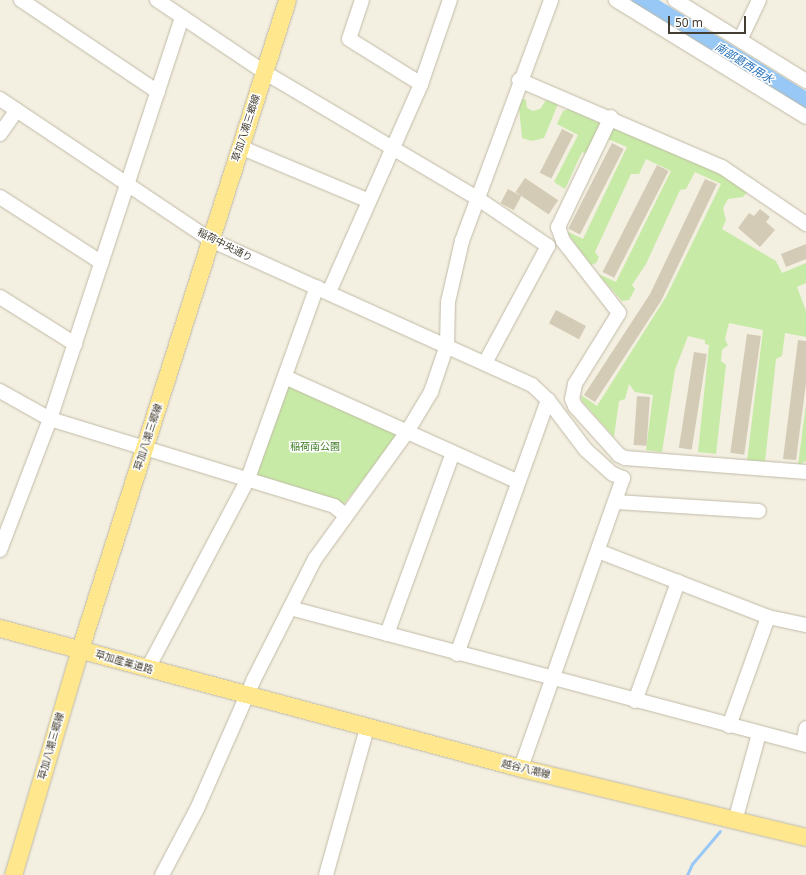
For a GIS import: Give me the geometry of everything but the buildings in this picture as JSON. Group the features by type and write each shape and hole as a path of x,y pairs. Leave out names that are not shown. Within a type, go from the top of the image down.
{"main road":[{"name":"草加八潮三郷線","path":"13,875 80,649 287,0"},
{"name":"草加産業道路","path":"0,628 248,695"},
{"name":"越谷八潮線","path":"248,695 521,768 806,837"}],"street":[{"path":"21,0 158,92"},
{"path":"157,0 264,72 476,198 548,246 485,363"},
{"path":"362,0 349,39 421,84"},
{"path":"148,668 247,481 285,377 323,290 369,201 421,84 450,0"},
{"path":"162,875 197,809 248,695 315,559 345,515 407,432 431,392 447,345 448,302 462,241 519,80 551,0"},
{"path":"616,0 806,117"},
{"path":"675,0 806,81"},
{"path":"740,40 760,0"},
{"path":"0,550 4,529 50,419 129,185 182,17"},
{"path":"519,80 611,117 722,167 806,224"},
{"name":"稲荷中央通り","path":"0,99 210,240 447,345 532,385 548,400 586,450 613,474 623,478 616,502"},
{"path":"0,134 17,110"},
{"path":"611,117 558,227 563,241 619,313 575,384 572,399 575,406 619,456 625,458 806,472"},
{"path":"240,147 369,201"},
{"path":"0,197 102,263"},
{"path":"0,297 75,344"},
{"path":"285,377 519,482"},
{"path":"0,391 50,419 144,450 334,506 345,515"},
{"path":"457,654 548,400"},
{"path":"387,634 452,452"},
{"path":"521,768 616,502 759,511"},
{"path":"598,551 768,616 806,625"},
{"path":"635,701 678,582"},
{"path":"290,608 760,734 804,744 806,728"},
{"path":"729,726 768,616"},
{"path":"326,875 367,728"},
{"path":"735,821 760,734"}],"green space":[{"path":"518,97 526,100 527,108 533,111 540,109 546,100 558,104 544,138 532,141 522,138"},
{"path":"569,109 601,124 587,154 582,152 565,189 554,182 578,135 557,124 563,111"},
{"path":"618,127 720,174 747,192 743,197 728,199 723,208 726,220 722,229 776,261 782,273 806,263 806,283 797,287 806,311 806,337 785,333 782,356 776,359 765,462 747,461 763,330 729,323 725,339 728,345 722,350 721,361 726,365 716,454 698,452 709,345 705,344 705,340 688,336 675,370 662,452 646,450 653,395 635,392 629,384 625,399 619,401 614,437 582,401 581,395 597,406 666,297 721,184 695,172 686,189 680,190 646,264 632,285 635,289 629,300 622,301 598,274 616,282 671,171 646,159 639,174 631,174 595,252 599,257 596,263 591,265 566,231 583,239 627,147 608,139 613,129"},
{"name":"稲荷南公園","path":"291,386 396,432 397,436 344,504 259,478 256,471 285,388"},
{"path":"806,404 806,461 798,465"}],"waterway":[{"name":"南部葛西用水","path":"641,0 806,102"},
{"path":"687,875 692,864 720,831"}]}
